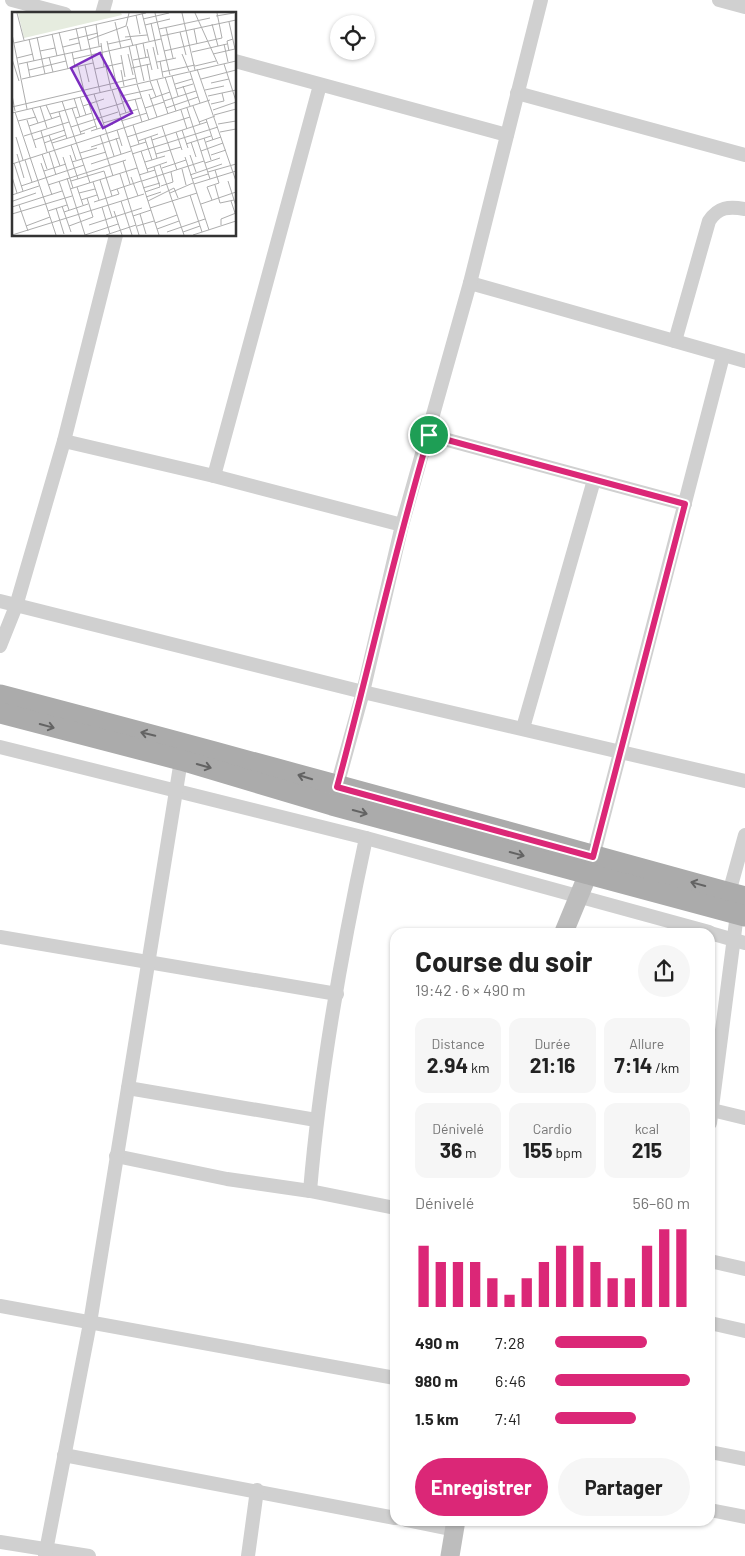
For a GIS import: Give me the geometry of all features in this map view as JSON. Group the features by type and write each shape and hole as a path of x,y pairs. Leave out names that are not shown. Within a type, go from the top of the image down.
{"main road":[{"path":"0,696 212,750 334,796"},
{"path":"0,713 181,760 334,796 739,905"}],"street":[{"path":"12,0 57,12"},
{"path":"334,796 363,692 402,525 429,435 470,283 541,0"},
{"path":"718,0 745,7"},
{"path":"236,62 507,135"},
{"path":"214,476 320,85"},
{"path":"517,93 745,155"},
{"path":"675,341 709,221 715,212 726,207 745,209"},
{"path":"0,646 16,606 64,441 116,236"},
{"path":"470,283 745,361"},
{"path":"566,928 580,896 590,865 618,751 723,356"},
{"path":"429,435 685,504"},
{"path":"64,441 214,476 402,525"},
{"path":"523,728 594,480"},
{"path":"0,601 363,692 745,781"},
{"path":"0,747 366,838 692,928"},
{"path":"46,1552 90,1323 181,760"},
{"path":"715,1091 739,941 739,905 745,835"},
{"path":"310,1191 316,1120 350,914 366,838"},
{"path":"715,935 739,941"},
{"path":"0,936 149,960 337,994"},
{"path":"128,1088 316,1120"},
{"path":"715,1116 745,1118"},
{"path":"116,1156 227,1179 310,1191 390,1207"},
{"path":"715,1262 745,1269"},
{"path":"0,1306 390,1377"},
{"path":"715,1324 745,1331"},
{"path":"715,1453 745,1459"},
{"path":"64,1455 257,1490 390,1517"},
{"path":"248,1556 257,1490"},
{"path":"715,1511 745,1517"},
{"path":"450,1556 456,1526"},
{"path":"0,1542 46,1552 89,1556"}],"route":[{"path":"429,435 685,504 618,751 593,857 337,787 386,601 402,525 429,435"}]}
